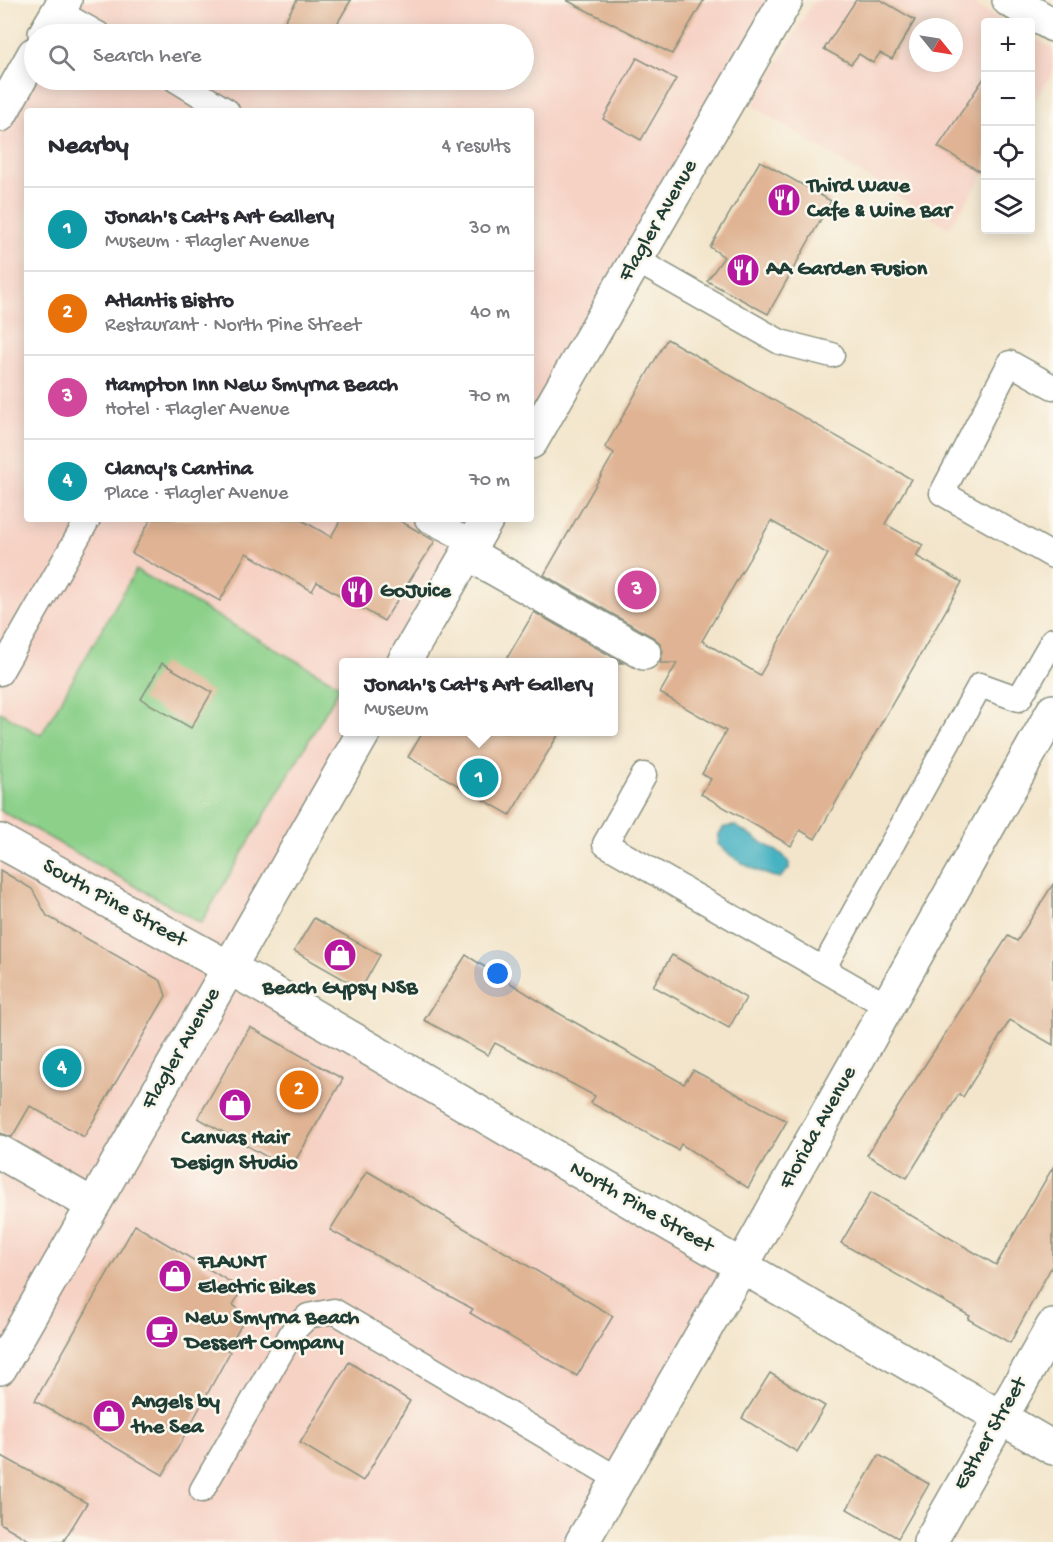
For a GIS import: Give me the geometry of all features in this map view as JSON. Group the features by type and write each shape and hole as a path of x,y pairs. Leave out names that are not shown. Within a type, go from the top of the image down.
{"street":[{"name":"Flagler Avenue","path":"534,437 786,0"},
{"path":"1009,0 1053,25"},
{"path":"0,115 24,72"},
{"path":"407,658 476,538 644,653"},
{"name":"Florida Avenue","path":"582,1542 741,1267 1053,711"},
{"name":"Flagler Avenue","path":"0,1368 362,736"},
{"name":"South Pine Street","path":"0,841 228,968"},
{"name":"North Pine Street","path":"228,968 1053,1448"},
{"path":"0,1152 93,1204"},
{"name":"Esther Street","path":"930,1542 1053,1326"}],"lane":[{"path":"56,15 76,24"},
{"path":"192,90 222,108"},
{"path":"636,260 780,342 832,355"},
{"path":"1053,387 1010,363 942,493 1053,556"},
{"path":"0,673 86,522"},
{"path":"435,522 476,538"},
{"path":"823,969 980,685 1019,699 1053,640"},
{"path":"644,775 605,844 887,1006"},
{"path":"202,1490 293,1331 308,1316 334,1311 618,1479"}],"shaded area":[{"path":"65,0 786,0 534,437 534,108 24,108 24,522 485,522 406,658 339,658 339,736 362,736 229,968 741,1267 582,1542 0,1542 0,115 24,90 534,90 534,24 51,24"},
{"path":"814,0 966,0 999,18 981,18 981,179 949,228 753,106"},
{"path":"1035,38 1053,49 1053,72 1035,100"}],"green space":[{"path":"136,570 339,685 339,689 201,923 0,810 0,712 41,735"}],"water":[{"path":"735,826 783,855 789,863 789,869 780,878 755,870 731,856 718,844 719,834 724,827"}],"building":[{"path":"297,0 351,0 337,24 283,24"},
{"path":"566,0 704,0 672,54"},
{"path":"856,0 881,0 912,18 909,18 909,30 892,59 880,53 873,63 859,54 851,64 824,49"},
{"path":"637,58 676,79 641,140 603,119"},
{"path":"981,82 981,172 938,147"},
{"path":"760,161 831,201 768,314 707,281 724,257 710,247"},
{"path":"667,339 911,479 885,524 923,545 916,556 962,582 815,839 800,830 791,846 701,794 711,779 702,774 726,731 660,693 677,663 660,663 663,652 660,643 653,637 544,575 614,453 605,447","holes":["771,521 828,554 760,675 702,641"]},
{"path":"149,522 305,522 331,537 339,522 402,522 435,541 384,621 317,582 312,591 246,553 220,601 132,553"},
{"path":"534,612 614,658 507,658"},
{"path":"162,663 212,692 191,728 141,699"},
{"path":"421,736 558,736 510,815 408,757"},
{"path":"0,870 32,889 47,916 161,981 166,996 84,1137 30,1106 12,1137 0,1133"},
{"path":"1053,884 1053,1045 1010,1020 963,1097 959,1094 907,1178 867,1155 1008,936 1017,941"},
{"path":"314,918 380,955 361,989 294,951"},
{"path":"466,955 553,1010 684,1084 693,1070 787,1121 748,1188 681,1144 678,1150 591,1103 595,1096 495,1043 488,1055 424,1020"},
{"path":"672,955 746,998 729,1028 653,986"},
{"path":"250,1027 343,1079 290,1170 198,1118"},
{"path":"1053,1167 1053,1264 1010,1343 968,1319 970,1316 841,1243 871,1192 996,1265"},
{"path":"367,1171 613,1316 577,1376 470,1313 473,1309 330,1230"},
{"path":"135,1225 242,1289 233,1305 247,1315 227,1350 230,1352 163,1475 35,1401"},
{"path":"349,1362 410,1401 363,1481 300,1443"},
{"path":"770,1373 825,1406 797,1452 742,1418"},
{"path":"0,1455 87,1503 63,1542 32,1542 0,1523"},
{"path":"879,1455 929,1484 898,1538 847,1509"}],"place":[{"name":"Third Wave Cafe & Wine Bar","path":"784,200"},
{"name":"AA Garden Fusion","path":"743,270"},
{"name":"Hampton Inn New Smyrna Beach","path":"637,590"},
{"name":"GoJuice","path":"357,592"},
{"name":"Jonah's Cat's Art Gallery","path":"479,778"},
{"name":"Beach Gypsy NSB","path":"340,955"},
{"name":"Clancy's Cantina","path":"62,1068"},
{"name":"Atlantis Bistro","path":"299,1090"},
{"name":"Canvas Hair Design Studio","path":"235,1105"},
{"name":"FLAUNT Electric Bikes","path":"175,1276"},
{"name":"New Smyrna Beach Dessert Company","path":"162,1332"},
{"name":"Angels by the Sea","path":"109,1416"}]}
